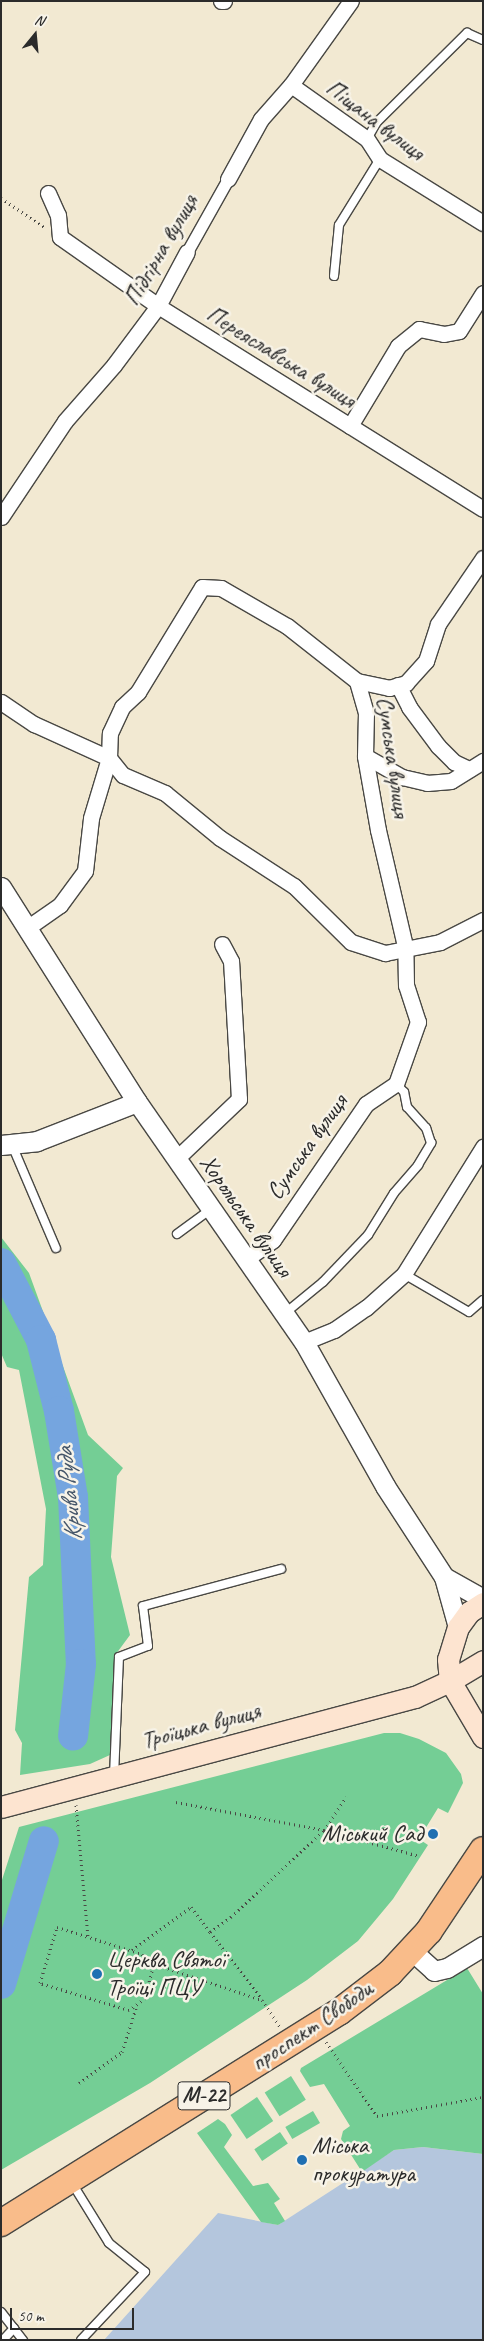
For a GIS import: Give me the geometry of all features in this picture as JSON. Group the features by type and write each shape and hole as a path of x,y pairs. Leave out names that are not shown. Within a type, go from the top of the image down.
{"highway":[{"name":"проспект Свободи","path":"1,2223 315,2027 390,1973 429,1931 483,1850"}],"main road":[{"path":"483,1603 469,1612 458,1627 448,1659 450,1681 483,1738"},
{"path":"414,1697 450,1681 483,1661"},
{"name":"Троїцька вулиця","path":"1,1807 414,1697"},
{"path":"414,1697 483,1704"}],"street":[{"name":"Підгірна вулиця","path":"1,517 65,421 114,365 158,306 261,119 291,85 351,1"},
{"name":"Піщана вулиця","path":"291,85 367,139 380,159 483,223"},
{"path":"48,193 58,215 60,237"},
{"name":"Переяславська вулиця","path":"60,237 158,306 483,508"},
{"path":"350,426 398,346 419,329 444,334 460,331 483,293"},
{"name":"Сумська вулиця","path":"246,1259 273,1240 366,1104 396,1084 418,1022 406,984 405,946 378,830 365,756 366,713 357,681 389,688 406,683 426,661 438,624 483,558"},
{"path":"27,928 60,905 85,871 91,818 109,758 110,733 122,706 138,692 202,587 221,588 288,626 357,681"},
{"path":"398,685 408,707 438,746 454,762 469,769"},
{"path":"1,702 34,724 109,758 123,775 165,793 220,838 294,886 351,942 384,952 405,946 440,942 483,920"},
{"path":"365,756 402,777 427,783 451,781 483,761"},
{"name":"Хорольська вулиця","path":"1,887 136,1102 304,1342 385,1486 444,1577"},
{"path":"176,1159 239,1099 231,961 222,944"},
{"path":"6,1144 37,1140 136,1102"},
{"path":"304,1342 334,1330 366,1308 404,1274 483,1147"},
{"path":"444,1577 483,1599"},
{"path":"444,1577 458,1627"},
{"path":"411,1950 434,1971 447,1968 483,1946"}],"lane":[{"path":"367,139 377,122 467,32 483,40"},
{"path":"334,276 339,225 380,159"},
{"path":"284,1314 323,1282 368,1235 394,1193 418,1166 430,1143 426,1128 407,1107 404,1092 396,1084"},
{"path":"6,1144 56,1248"},
{"path":"177,1234 212,1210"},
{"path":"404,1274 469,1312 483,1300"},
{"path":"114,1776 119,1657 148,1646 143,1606 281,1569"},
{"path":"70,2180 109,2243 145,2272 81,2340"},
{"path":"1,2312 23,2340"},
{"path":"3,2340 14,2328"}],"path":[{"path":"1,198 60,237"},
{"path":"74,1787 88,1937"},
{"path":"210,1932 231,1917 324,1830 346,1797"},
{"path":"176,1802 324,1830 420,1856"},
{"path":"131,1950 191,1907 262,2000 290,2043"},
{"path":"149,1962 151,1985 145,1998 136,2007 129,2010 40,1983 57,1927 131,1950 142,1954 149,1962 262,2000"},
{"path":"79,2083 122,2052 136,2007"},
{"path":"315,2027 377,2116 483,2097"}],"shaded area":[{"path":"423,2147 483,2154 483,2340 104,2340 218,2213 278,2225 394,2150"}],"green space":[{"path":"1,1237 29,1273 88,1435 123,1468 117,1476 111,1557 130,1635 116,1654 110,1755 90,1764 20,1775 22,1743 15,1730 29,1577 43,1565 46,1509 19,1370 7,1367 1,1353"},
{"path":"384,1733 400,1733 419,1739 446,1753 461,1774 463,1783 448,1813 438,1808 419,1839 428,1845 393,1899 358,1941 307,1980 150,2083 1,2170 1,1883 19,1827"},
{"path":"467,1968 483,1994 483,2154 423,2147 394,2150 362,2172 341,2139 343,2131 350,2126 324,2084 310,2087 300,2071 301,2068"},
{"path":"291,2076 306,2100 280,2116 265,2092"},
{"path":"257,2097 273,2121 247,2139 230,2115"},
{"path":"313,2111 320,2123 292,2139 285,2127"},
{"path":"218,2119 225,2124 232,2135 224,2147 253,2186 268,2183 280,2199 274,2203 285,2221 278,2225 261,2222 197,2133"},
{"path":"280,2132 288,2144 262,2161 254,2149"}],"waterway":[{"name":"Крива Руда","path":"1,1263 41,1340 59,1411 73,1497 81,1664 73,1736"},
{"name":"Крива Руда","path":"1,1984 44,1841"}],"place":[{"name":"Міський Сад","path":"433,1834"},
{"name":"Церква Святої Троїці ПЦУ","path":"97,1974"},
{"name":"Міська прокуратура","path":"302,2160"}]}
